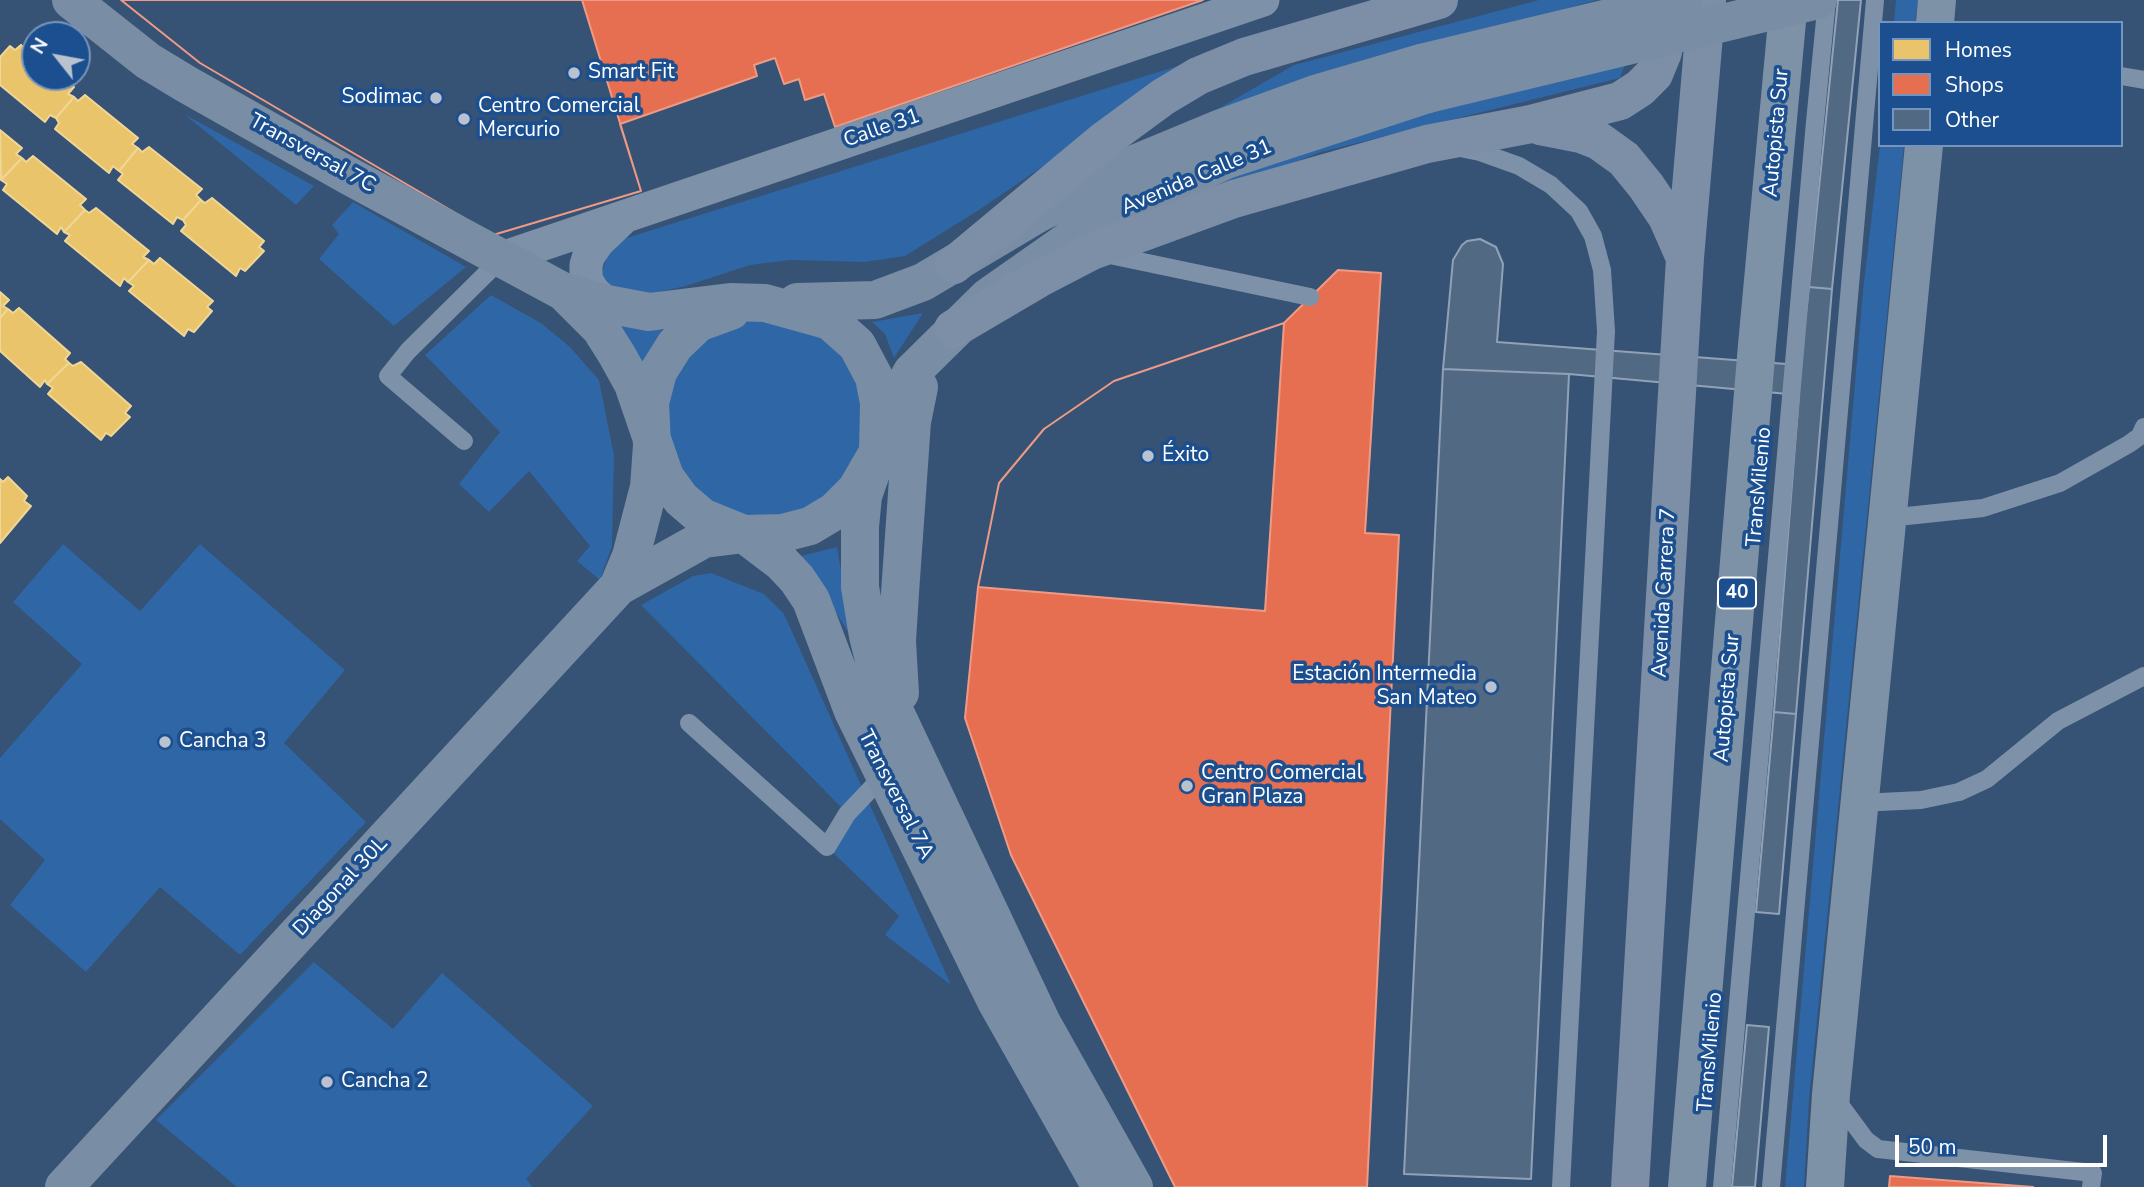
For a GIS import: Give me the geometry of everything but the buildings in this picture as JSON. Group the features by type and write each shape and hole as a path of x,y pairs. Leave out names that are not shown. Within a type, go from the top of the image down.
{"highway":[{"name":"Autopista Sur","path":"1687,1187 1756,359 1789,0"},
{"path":"1935,21 1937,0"},
{"path":"1825,1187 1831,1094 1924,147"}],"main road":[{"name":"Transversal 7C","path":"71,0 148,61 186,84 564,292 649,312 730,302 765,303 830,321 857,345 874,377 879,403 878,452"},
{"path":"954,265 1103,141 1163,97 1198,76 1244,57 1439,0"},
{"path":"907,740 899,685 897,641 912,422 917,391 943,340 1038,279 1092,251 1234,199 1427,144 1531,124 1620,102 1654,74 1663,51 1662,11 1656,0"},
{"name":"Avenida Calle 31","path":"618,587 674,553 704,539 783,533 810,526 835,511 856,491 878,452 890,412 912,372 988,296 1082,231 1123,208 1226,160 1425,78 1683,0"},
{"name":"Avenida Carrera 7","path":"1630,1187 1685,258 1707,0"},
{"name":"Avenida Calle 31","path":"652,444 650,403 659,372 675,345 698,323 765,303 875,300 923,282 1039,214 1139,162 1221,128 1303,99 1425,78 1818,0"},
{"path":"1531,124 1581,134 1612,149 1646,186 1667,217 1685,258"},
{"name":"Transversal 7C","path":"564,292 600,328 618,355 633,384 652,444"},
{"path":"618,587 631,556 649,487 652,444"},
{"name":"Transversal 7A","path":"652,444 664,477 681,499 702,517 744,534 781,562 811,600 853,711 997,1003 1101,1187"},
{"name":"Transversal 7A","path":"878,452 863,496 860,527 860,587 878,677 1042,1023 1134,1187"},
{"name":"Diagonal 30L","path":"64,1187 618,587"}],"street":[{"name":"Calle 31","path":"502,258 1263,0"},
{"path":"607,304 593,291 586,279 586,265 597,242 625,216"}],"lane":[{"name":"TransMilenio","path":"1722,1187 1828,0"},
{"path":"1771,1187 1875,0"},
{"path":"2123,76 2144,80"},
{"path":"1427,144 1480,152 1519,166 1551,185 1579,211 1593,236 1602,270 1606,331 1561,1187"},
{"path":"1092,251 1310,297"},
{"path":"464,441 388,376 408,351 502,258"},
{"path":"1888,518 1983,508 2060,483 2129,444 2140,436 2144,427"},
{"path":"1860,803 1921,800 1959,792 1987,779 2058,721 2144,676"},
{"path":"689,723 827,847 847,814 885,774"},
{"path":"1831,1094 1866,1140 1878,1149 2093,1173 2091,1187"}],"shaded area":[{"path":"1539,0 1597,0 1304,82 1204,117 1294,65"},
{"path":"1896,0 1918,0 1915,21 1894,21"},
{"path":"1200,59 979,210 905,256 865,262 790,260 750,265 686,286 649,294 616,292 600,277 607,257 623,239"},
{"path":"1625,65 1620,78 1321,152 1199,200 1101,231 1311,142"},
{"path":"184,114 314,186 296,205"},
{"path":"1880,147 1904,147 1809,1100 1804,1187 1785,1187 1863,291"},
{"path":"353,202 466,267 394,326 319,259 339,234 332,225"},
{"path":"491,295 541,323 570,347 599,380 614,456 612,546 600,580 577,561 590,546 529,471 489,512 459,484 500,432 425,355"},
{"path":"923,313 894,358 885,334 872,322"},
{"path":"765,319 803,327 835,348 856,380 864,418 856,456 835,488 803,509 765,517 727,509 695,488 674,456 666,418 674,380 695,348 727,327"},
{"path":"617,323 666,331 643,365"},
{"path":"63,544 140,611 200,544 345,670 284,743 366,822 240,955 160,887 86,972 10,905 45,860 0,819 0,758 82,664 13,602"},
{"path":"837,547 853,640 801,556"},
{"path":"711,573 764,594 784,614 951,985 885,935 899,916 827,847 847,813 641,605 693,576"},
{"path":"314,962 393,1029 442,973 593,1106 526,1179 533,1187 237,1187 156,1120"}],"place":[{"name":"Smart Fit","path":"574,73"},
{"name":"Sodimac","path":"436,98"},
{"name":"Centro Comercial Mercurio","path":"464,119"},
{"name":"Éxito","path":"1148,456"},
{"name":"Estación Intermedia San Mateo","path":"1491,687"},
{"name":"Cancha 3","path":"165,742"},
{"name":"Centro Comercial Gran Plaza","path":"1187,786"},
{"name":"Cancha 2","path":"327,1082"}]}
